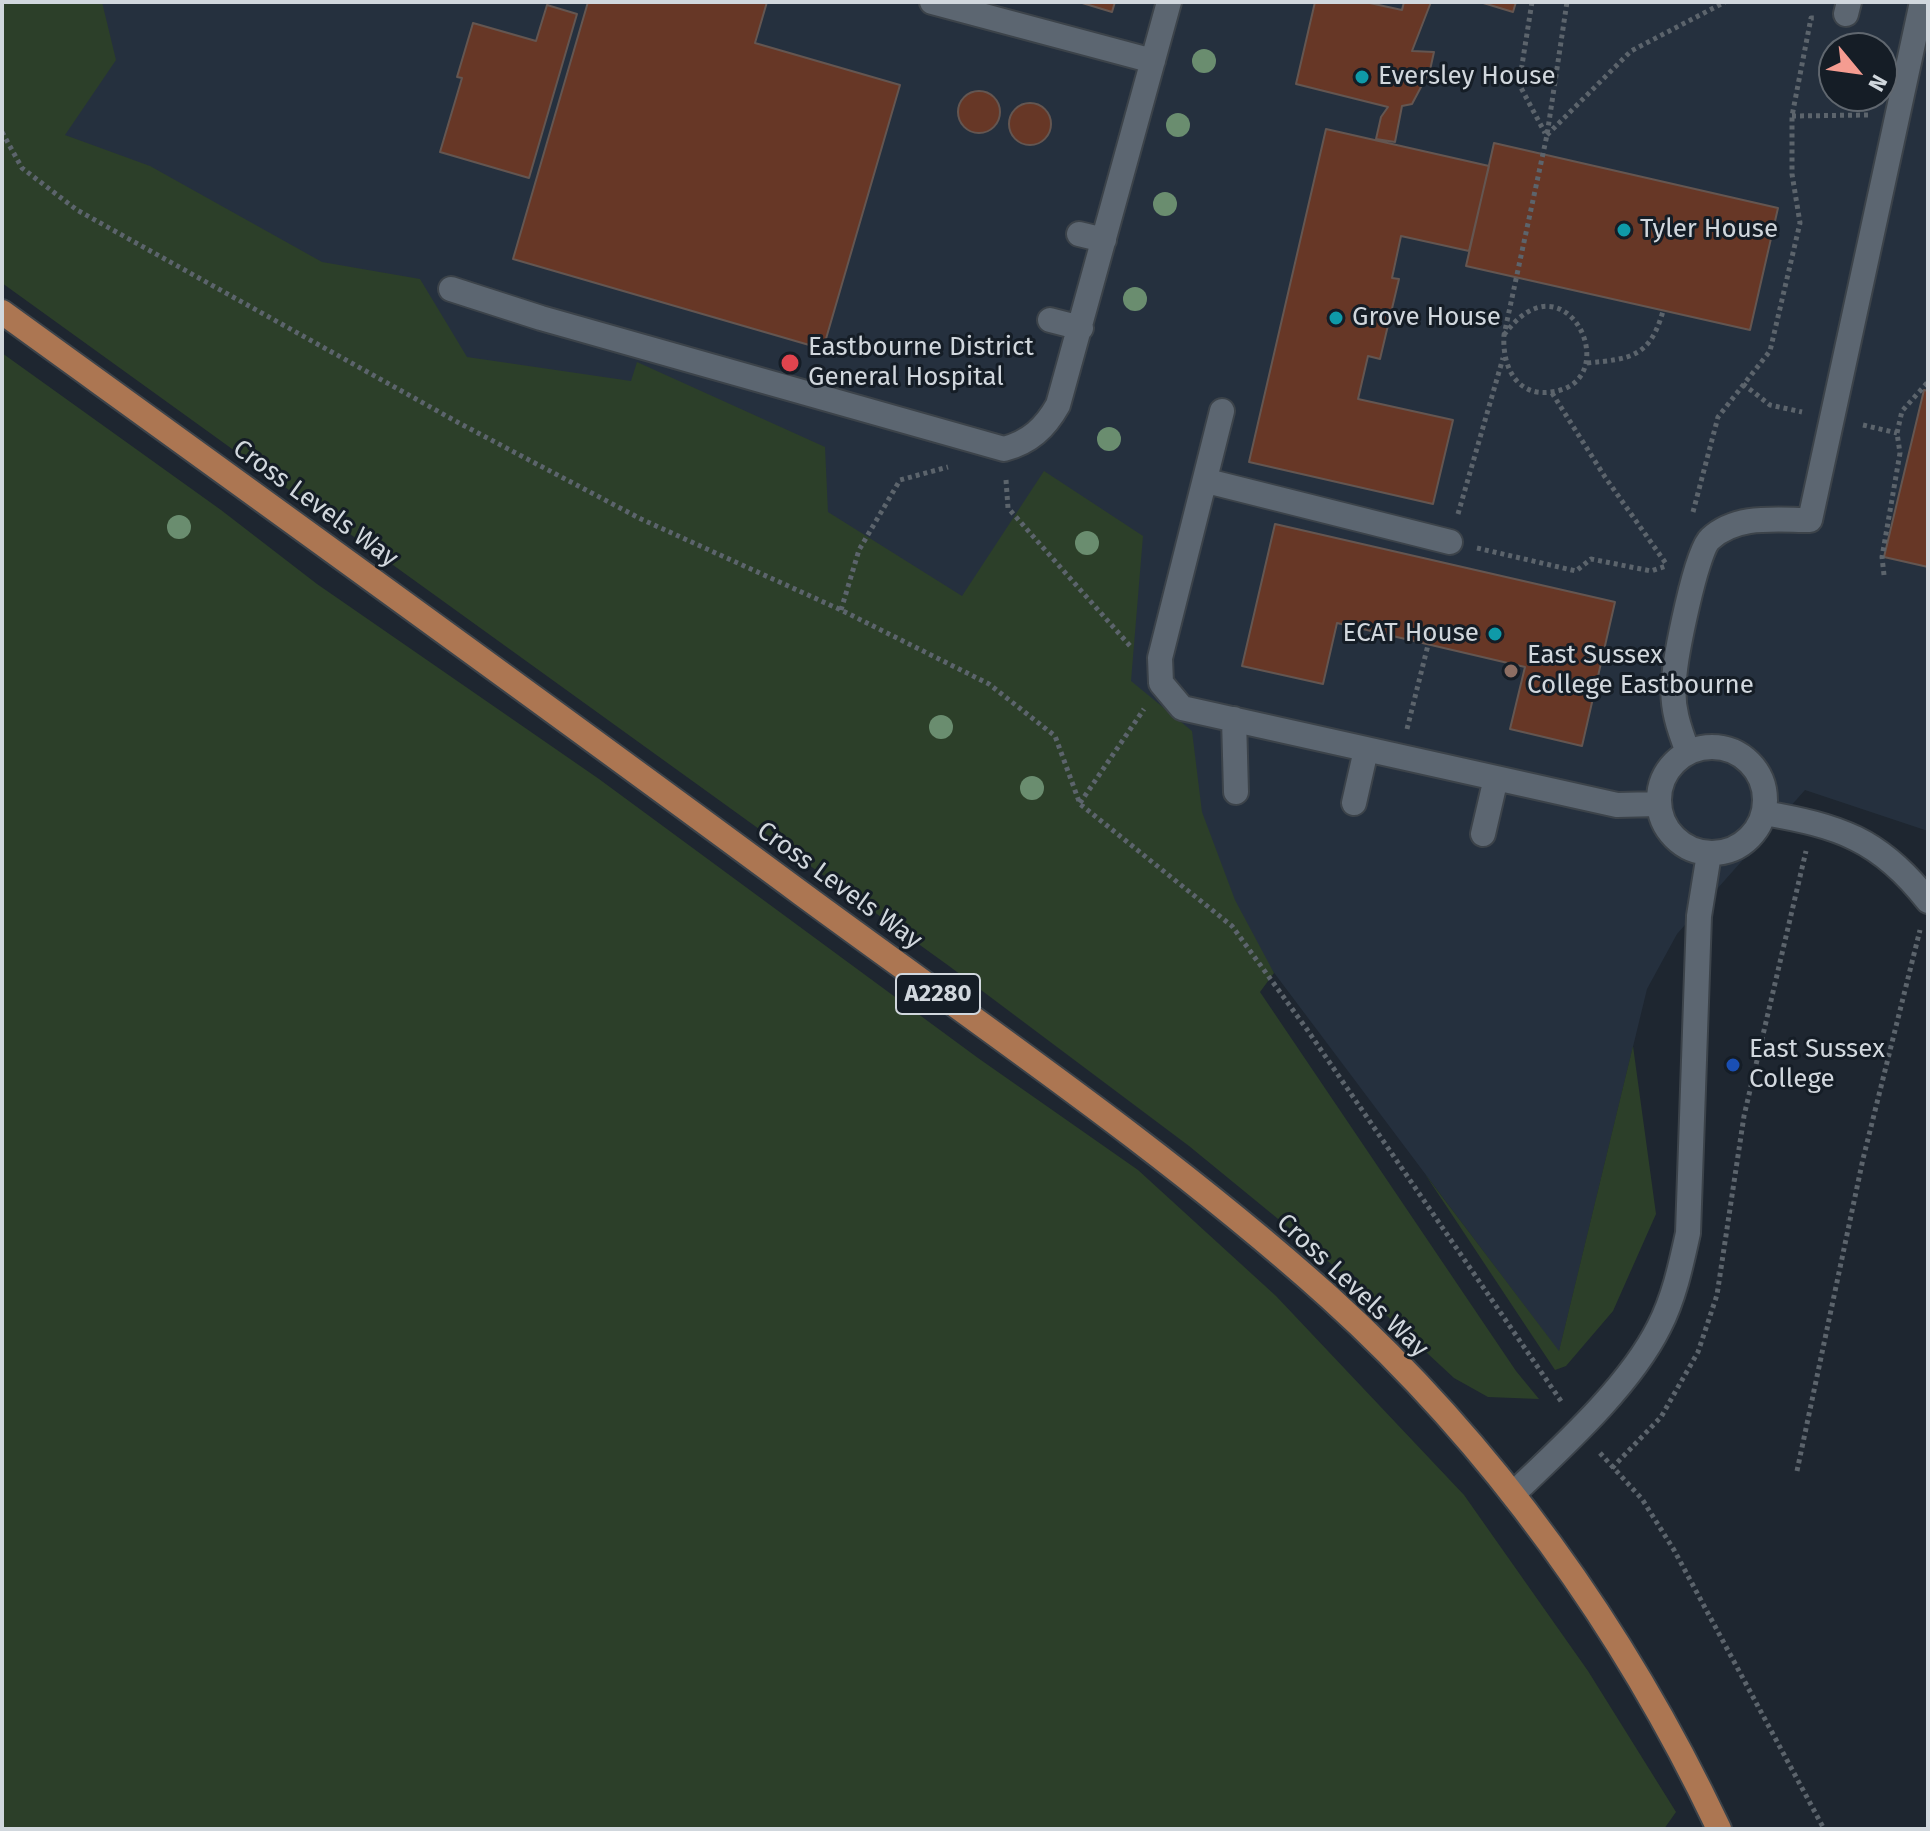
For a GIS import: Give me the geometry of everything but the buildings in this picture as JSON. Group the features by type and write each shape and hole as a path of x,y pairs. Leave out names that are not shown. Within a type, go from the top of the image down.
{"main road":[{"name":"Cross Levels Way","path":"2,312 551,709 1214,1200 1330,1298 1449,1418 1513,1494 1632,1665 1719,1829"}],"lane":[{"path":"932,2 1153,61"},
{"path":"451,289 541,318 1004,449 1022,444 1049,421 1058,405 1169,2"},
{"path":"1688,752 1676,721 1673,681 1696,571 1708,540 1736,522 1810,520 1922,2"},
{"path":"1079,234 1104,240"},
{"path":"1050,320 1081,328"},
{"path":"1222,411 1207,481 1160,658 1161,683 1182,708 1617,805 1658,804"},
{"path":"1207,481 1450,542"},
{"path":"1234,719 1236,792"},
{"path":"1705,747 1738,754 1761,779 1764,813 1756,830 1744,843 1728,851 1709,854 1694,851 1669,833 1658,804 1666,774 1688,752 1705,747"},
{"path":"1354,803 1366,750"},
{"path":"1483,834 1496,778"},
{"path":"1764,813 1813,821 1873,845 1908,875 1928,900"},
{"path":"1873,845 1877,875"},
{"path":"1513,1494 1581,1429 1629,1370 1659,1329 1678,1279 1688,1233 1699,916 1709,854"}],"path":[{"path":"1532,2 1519,84 1547,135"},
{"path":"1567,2 1547,135 1504,335 1503,357 1450,542 1576,571 1591,559 1651,571 1667,566 1679,567"},
{"path":"1547,135 1631,51 1725,2"},
{"path":"1690,522 1718,417 1770,351 1800,223 1792,174 1792,116 1811,18 1848,8"},
{"path":"1792,116 1847,113 1897,118"},
{"path":"2,132 22,168 77,210 459,423 613,504 841,610 989,684 1055,736 1080,804 1232,926 1306,1028 1556,1393"},
{"path":"1503,357 1512,378 1530,390 1552,393 1574,383 1587,363 1588,341 1578,321 1559,309 1537,307 1517,317 1504,335"},
{"path":"1587,363 1628,359 1655,339 1663,311"},
{"path":"1884,575 1882,557 1900,453 1897,433 1902,411 1928,382"},
{"path":"1552,393 1667,566"},
{"path":"841,610 859,550 900,480 1004,449 1008,508 1161,683 1080,804"},
{"path":"1400,757 1428,645"},
{"path":"1813,821 1744,1116 1717,1295 1698,1352 1661,1417 1612,1468 1642,1499 1674,1550 1824,1829"},
{"path":"1797,1471 1863,1159 1928,900"}],"shaded area":[{"name":"East Sussex College Eastbourne","path":"46,2 1928,2 1928,831 1805,790 1677,934 1647,989 1559,1352 1085,721 34,145"}],"green space":[{"path":"2,2 102,2 116,60 65,135 150,166 322,262 420,279 467,357 631,381 637,362 825,447 828,512 962,596 1044,471 1143,536 1131,681 1192,731 1202,812 1235,900 1274,973 1260,992 1516,1371 1539,1399 1488,1397 1454,1378 1316,1250 1189,1146 949,966 2,283"},
{"path":"2,353 221,510 317,584 599,779 978,1058 1138,1170 1276,1296 1464,1495 1588,1671 1676,1812 1664,1829 2,1829"},
{"path":"1633,1046 1656,1214 1613,1311 1566,1366 1555,1370 1425,1174 1559,1351"}],"place":[{"name":"Eversley House","path":"1362,77"},
{"name":"Tyler House","path":"1624,230"},
{"name":"Grove House","path":"1336,318"},
{"name":"Eastbourne District General Hospital","path":"790,363"},
{"name":"ECAT House","path":"1495,634"},
{"name":"East Sussex College Eastbourne","path":"1511,671"},
{"name":"East Sussex College","path":"1733,1065"}]}
